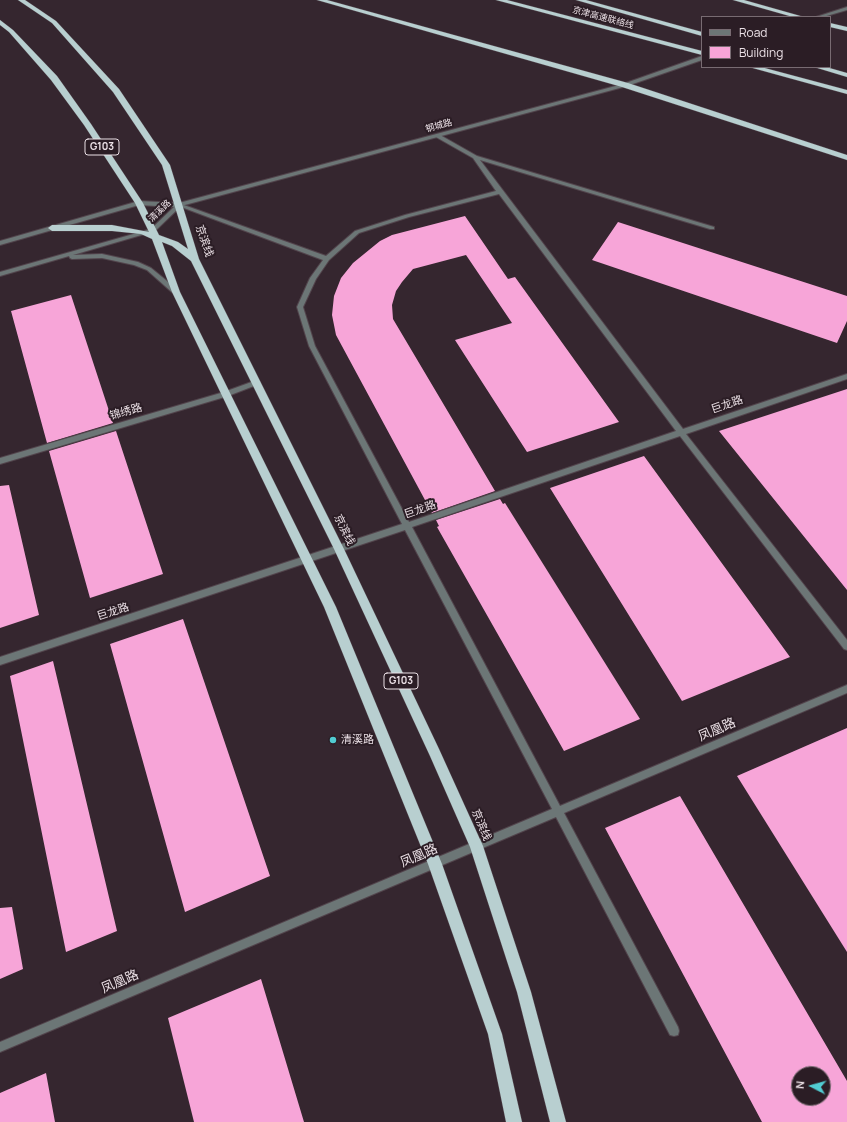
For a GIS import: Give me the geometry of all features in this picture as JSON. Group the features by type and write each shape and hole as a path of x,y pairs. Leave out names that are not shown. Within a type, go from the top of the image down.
{"highway":[{"name":"京滨线","path":"21,0 54,22 116,91 166,165 195,259 339,549 435,753 476,846 524,992 558,1122"},
{"path":"320,0 625,85 847,158"},
{"name":"京津高速联络线","path":"499,0 701,53"},
{"name":"京津高速联络线","path":"579,0 701,34"},
{"path":"736,0 797,16"},
{"name":"G103","path":"0,22 11,31 54,78 87,124 139,203 154,233 176,292 308,559 330,607 435,864 495,1034 514,1122"},
{"path":"831,25 847,29"},
{"path":"757,68 847,92"},
{"path":"822,68 847,75"},
{"path":"52,228 112,228 154,233 175,244 195,259"}],"street":[{"path":"821,16 847,8"},
{"name":"钢城路","path":"179,206 625,85 701,58"},
{"path":"438,136 475,157 712,228"},
{"path":"475,157 681,432 847,646"},
{"path":"500,192 406,216 357,232 327,259 313,278 300,308 312,346 674,1031"},
{"name":"清溪路","path":"0,243 139,203 179,206"},
{"name":"清溪路","path":"154,233 179,206"},
{"path":"179,206 327,259"},
{"name":"清溪路","path":"0,274 142,232"},
{"path":"56,258 102,256 136,263 149,270 176,292"},
{"name":"巨龙路","path":"0,662 339,549 847,376"},
{"name":"锦绣路","path":"0,461 226,394 257,382"},
{"name":"凤凰路","path":"0,1047 847,689"}],"building":[{"path":"465,216 508,279 515,277 619,422 527,452 455,340 512,323 466,255 413,269 396,291 392,305 393,319 495,491 432,513 336,335 332,315 334,296 341,278 353,263 380,241 392,235"},
{"path":"618,222 847,296 847,321 837,343 592,260"},
{"path":"71,295 113,423 47,443 11,311"},
{"path":"847,389 847,590 719,431"},
{"path":"116,431 163,574 90,598 49,451"},
{"path":"644,456 790,657 682,701 550,488"},
{"path":"9,485 39,615 0,628 0,486"},
{"path":"500,499 503,504 505,503 640,719 564,751 437,527 439,526 436,520"},
{"path":"183,619 270,876 185,912 110,644"},
{"path":"53,661 117,931 66,952 10,676"},
{"path":"847,728 847,952 737,776"},
{"path":"680,796 847,1081 847,1122 762,1122 605,828"},
{"path":"12,907 23,969 0,979 0,908"},
{"path":"261,979 304,1122 194,1122 168,1018"},
{"path":"46,1073 55,1122 0,1122 0,1093"}],"place":[{"name":"清溪路","path":"333,740"}]}
